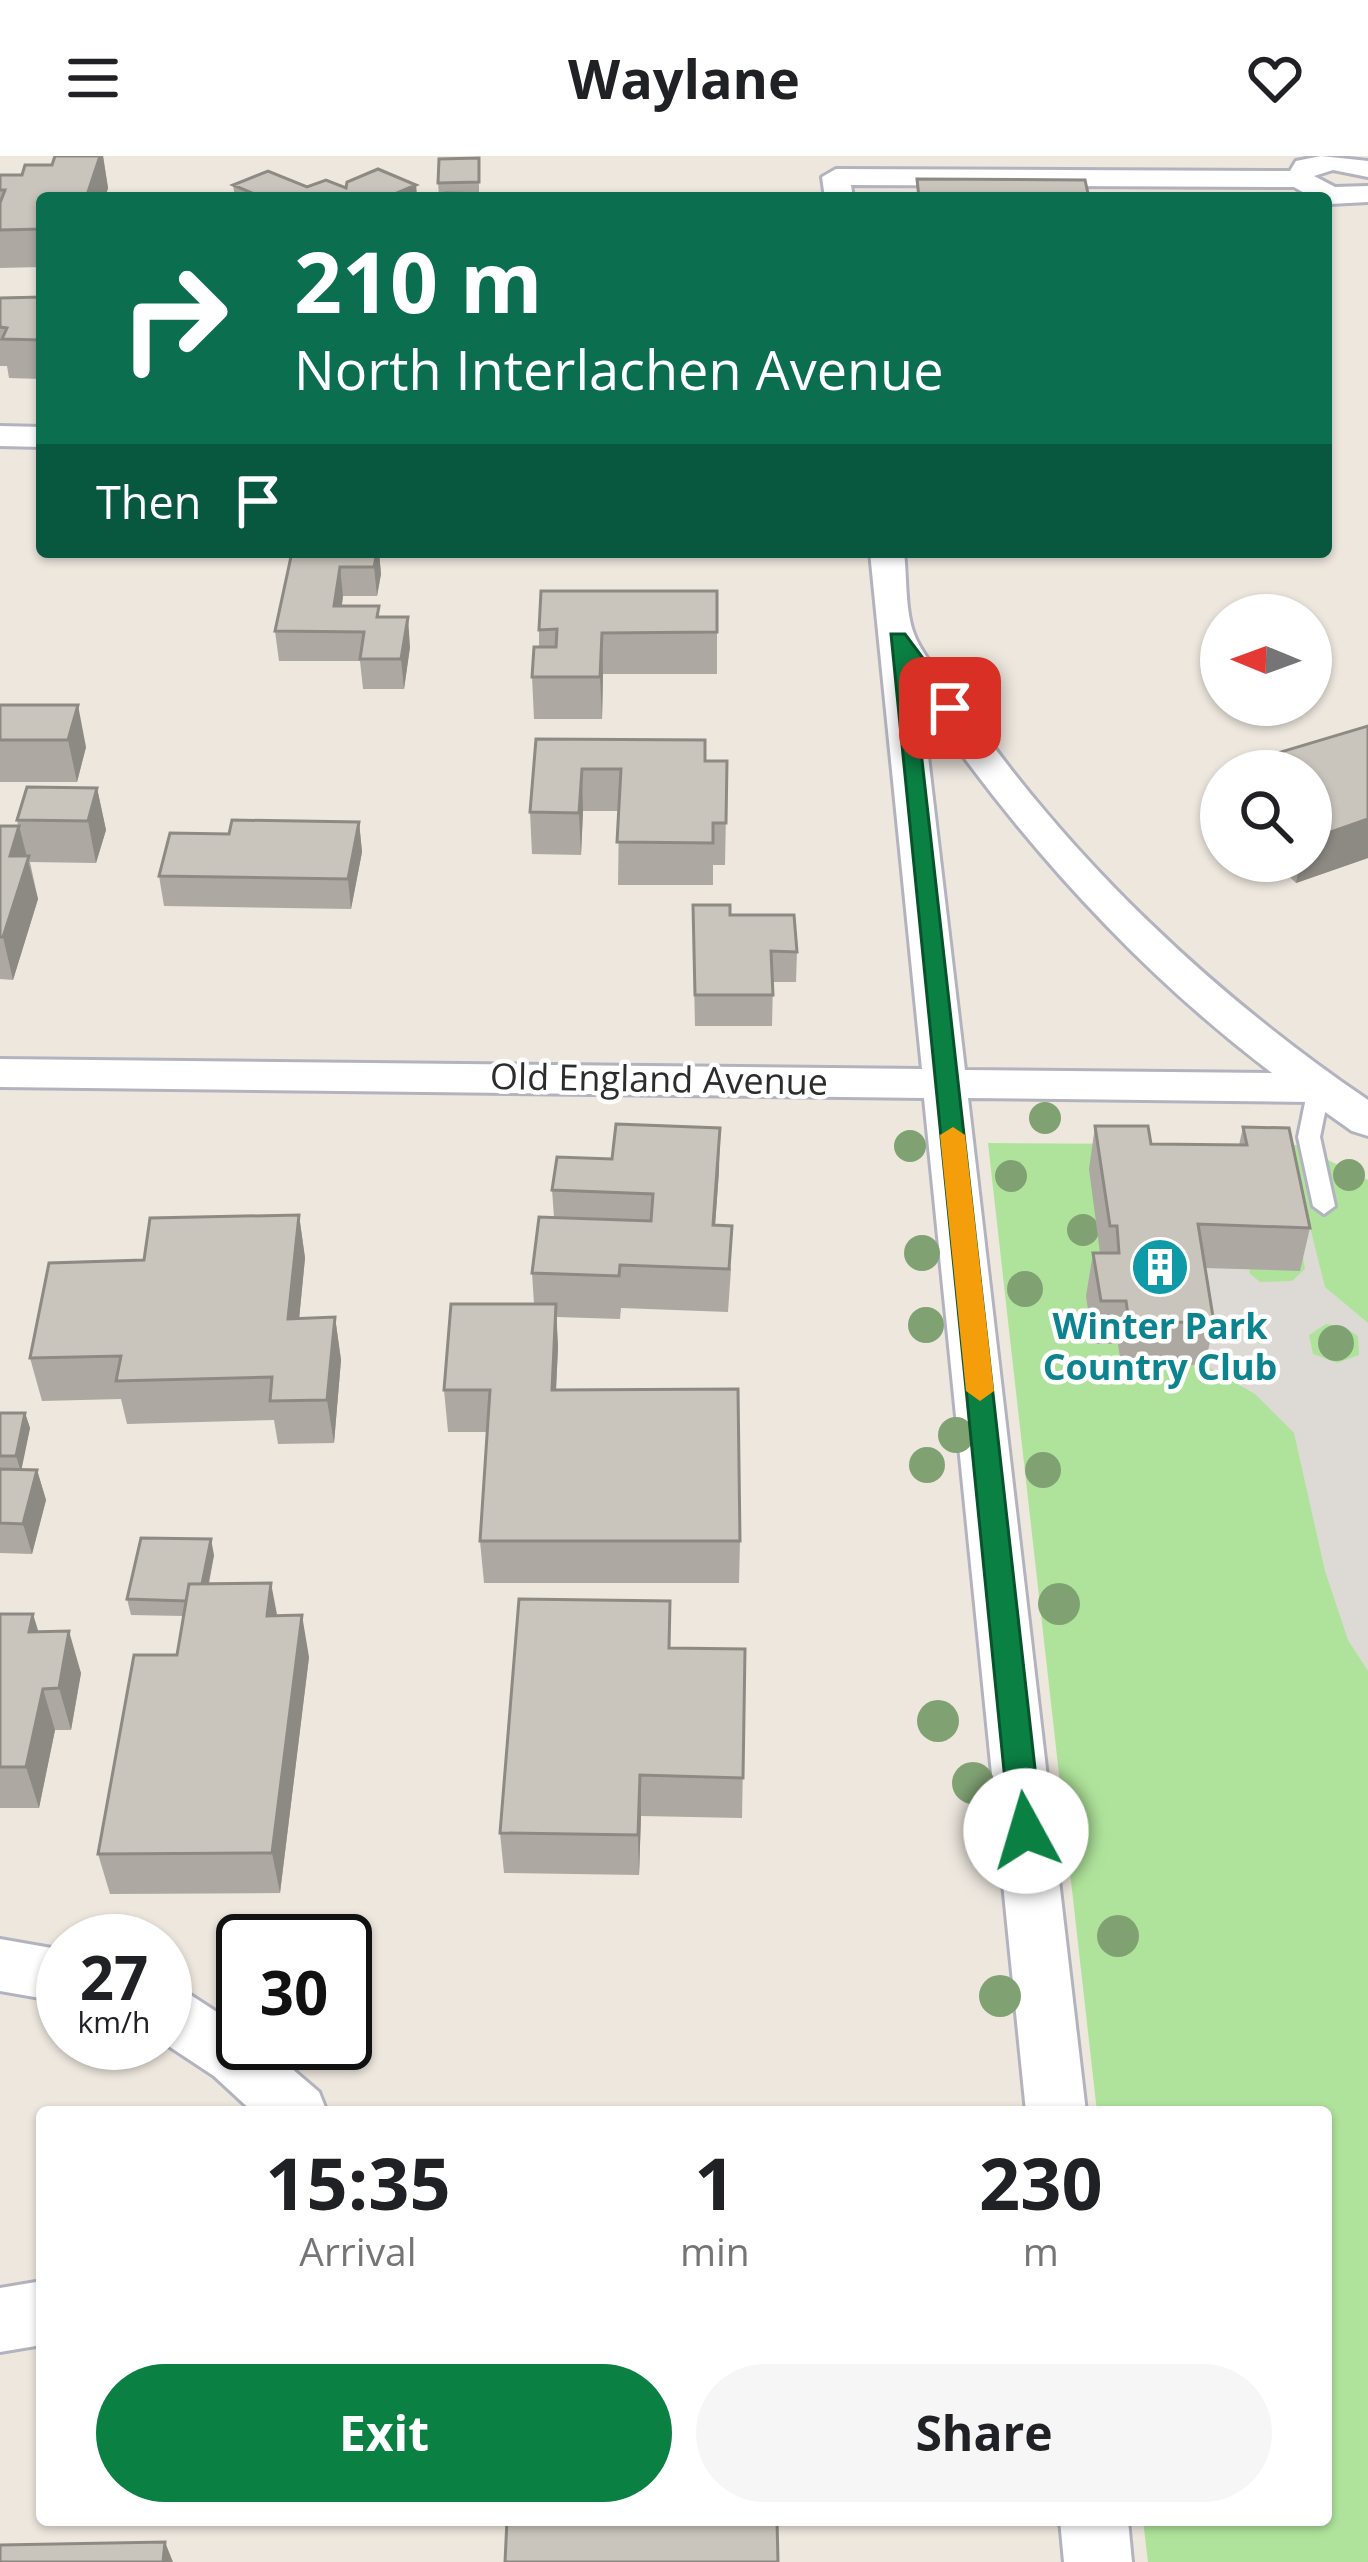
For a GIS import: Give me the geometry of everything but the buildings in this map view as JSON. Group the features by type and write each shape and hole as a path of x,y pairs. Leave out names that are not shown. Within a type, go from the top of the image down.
{"street":[{"path":"1298,179 1306,167 1318,164 1368,169"},
{"path":"838,187 1298,179 1322,192"},
{"path":"1332,196 1368,194"},
{"path":"0,436 36,436"},
{"path":"888,558 1055,2106"},
{"path":"898,638 1018,804 1163,960 1319,1088 1368,1120"},
{"name":"Old England Avenue","path":"0,1072 1319,1088"},
{"path":"0,1965 36,1971"},
{"path":"192,2029 235,2057 290,2106"},
{"path":"0,2320 36,2314"},
{"path":"1095,2526 1098,2562"}],"lane":[{"path":"1319,1088 1309,1137 1324,1206"}],"green space":[{"path":"988,1143 1298,1145 1368,1180 1368,2562 1148,2562 1144,2526 1332,2526 1332,2106 1096,2106"}],"shaded area":[{"path":"1296,1215 1307,1215 1325,1287 1368,1323 1368,1671 1348,1640 1325,1571 1294,1433 1255,1394 1205,1365 1181,1262 1248,1263 1250,1274 1260,1282 1292,1281 1305,1269","holes":["1326,1324 1358,1336 1359,1355 1337,1363 1313,1354 1309,1335"]}],"slow traffic":[{"path":"953,1135 980,1391"}],"place":[{"name":"Winter Park Country Club","path":"1160,1267"}],"route":[{"path":"950,708 898,638 1026,1831"}]}
